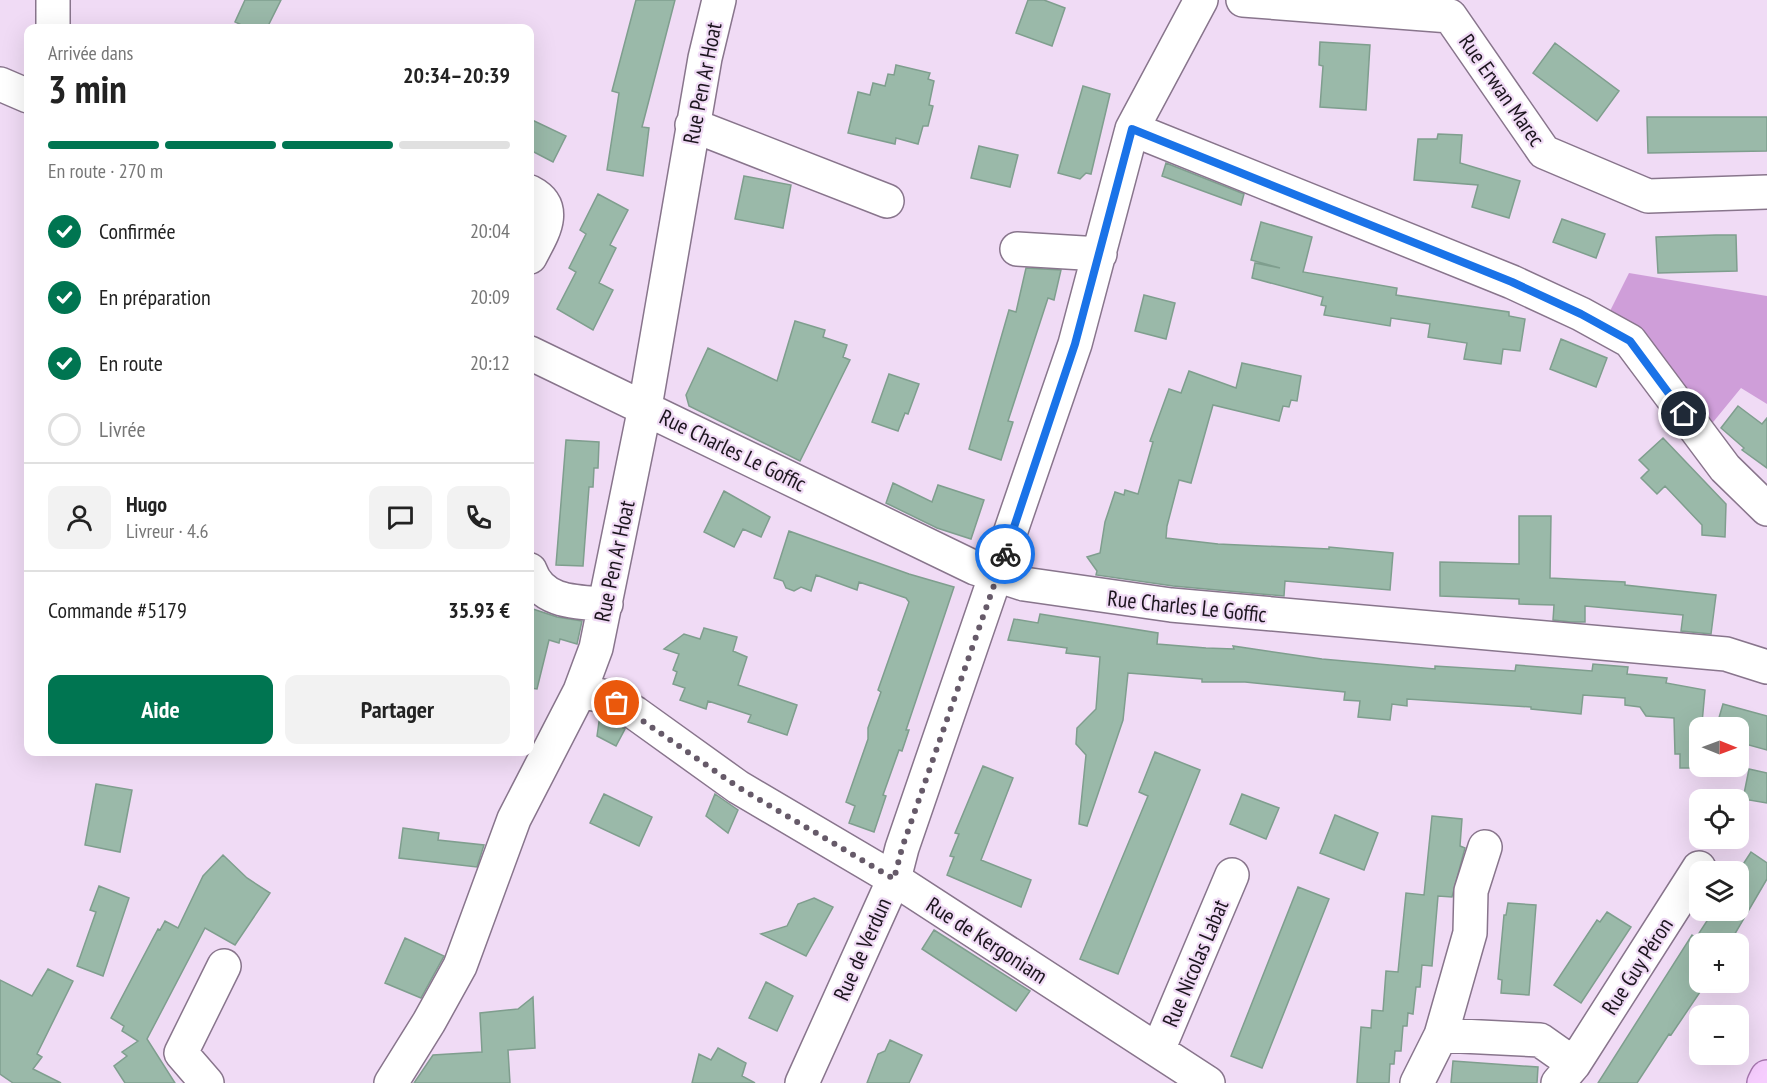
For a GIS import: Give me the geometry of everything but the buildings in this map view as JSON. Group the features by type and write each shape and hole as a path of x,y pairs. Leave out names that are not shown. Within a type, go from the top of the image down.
{"main road":[{"path":"1764,1083 1767,1077"}],"street":[{"path":"52,24 53,0"},
{"name":"Rue Pen Ar Hoat","path":"391,1083 460,966 514,819 580,691 596,648 645,407 692,125 705,58 720,0"},
{"name":"Rue de Verdun","path":"802,1083 894,879 902,848 1075,344 1132,129 1201,0"},
{"path":"1243,0 1455,8"},
{"name":"Rue Erwan Marec","path":"1455,8 1544,152 1648,196 1767,192"},
{"path":"0,84 24,94"},
{"path":"692,125 887,201"},
{"path":"1132,129 1512,282 1581,314 1630,341 1725,468 1767,509"},
{"path":"534,195 548,213 547,222 534,249"},
{"path":"1017,249 1100,254"},
{"name":"Rue Charles Le Goffic","path":"534,355 975,568 1024,584 1161,604 1726,654 1767,667"},
{"path":"534,577 540,588 550,596 606,604"},
{"name":"Rue de Kergoniam","path":"580,691 607,698 634,712 738,787 894,879 1208,1083"},
{"path":"1417,1083 1441,1035 1470,933 1471,891 1485,847"},
{"name":"Rue Nicolas Labat","path":"1158,1050 1232,875"},
{"name":"Rue Guy Péron","path":"1441,1035 1540,1040 1566,1073 1689,885"},
{"path":"207,1083 181,1053 224,966"}],"shaded area":[{"path":"1629,273 1767,296 1767,404 1741,388 1705,432 1606,319"}],"way so far":[{"path":"617,703 634,712 738,787 894,879 902,848 1005,554"}],"route":[{"path":"1005,554 1075,344 1132,129 1512,282 1581,314 1630,341 1684,414"}]}
